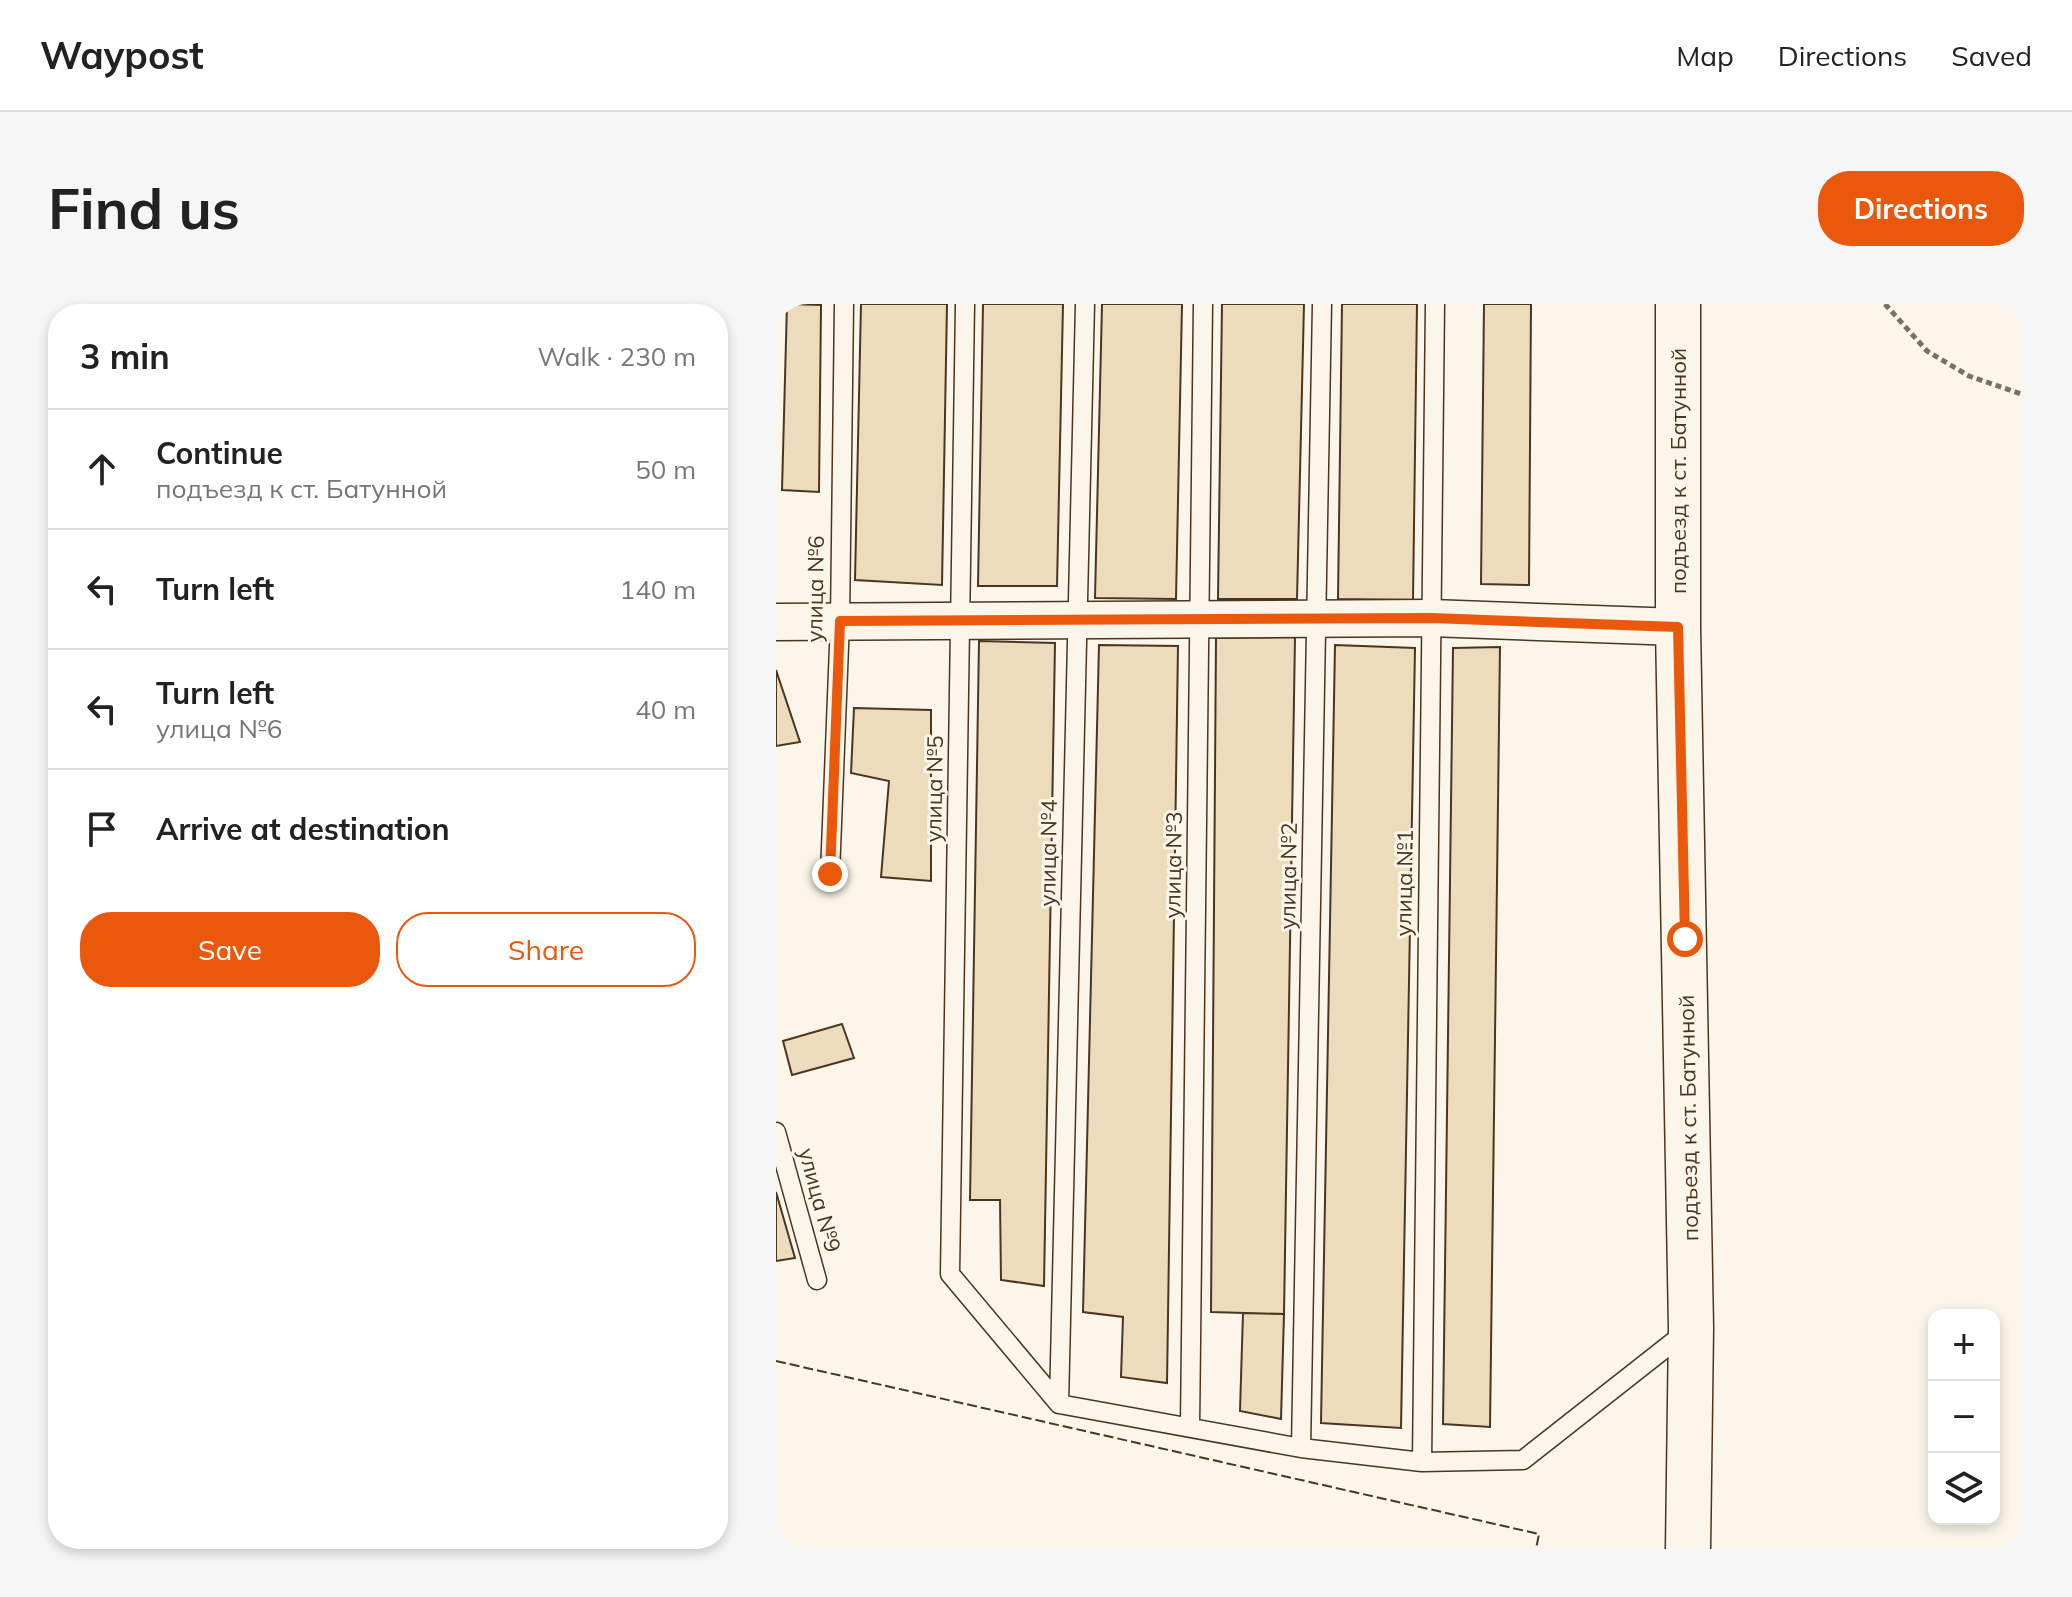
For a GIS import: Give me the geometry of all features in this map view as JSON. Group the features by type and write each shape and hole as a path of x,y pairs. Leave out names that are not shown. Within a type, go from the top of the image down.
{"street":[{"name":"подъезд к ст. Батунной","path":"1678,304 1678,627 1691,1328 1688,1549"},
{"path":"776,622 1431,618 1678,627"}],"lane":[{"name":"улица №6","path":"830,874 840,621 844,304"},
{"name":"улица №5","path":"965,304 950,1274 1059,1404"},
{"name":"улица №4","path":"1059,1404 1085,304"},
{"name":"улица №3","path":"1190,1427 1203,304"},
{"name":"улица №2","path":"1301,1448 1322,304"},
{"name":"улица №1","path":"1422,1462 1435,304"},
{"name":"улица №9","path":"776,1132 817,1280"},
{"path":"1059,1404 1301,1448 1422,1462 1523,1460 1691,1328"}],"path":[{"path":"1885,304 1927,351 1969,376 2024,395"}],"building":[{"path":"787,304 821,305 819,492 782,490"},
{"path":"861,304 947,304 942,585 855,580"},
{"path":"983,304 1063,304 1057,586 978,586"},
{"path":"1102,304 1182,304 1176,599 1095,598"},
{"path":"1222,304 1304,304 1297,599 1218,599"},
{"path":"1342,304 1417,304 1413,600 1338,599"},
{"path":"1484,304 1531,304 1529,585 1481,584"},
{"path":"1295,637 1284,1314 1211,1312 1216,638"},
{"path":"979,641 1055,643 1044,1286 1001,1280 1000,1200 970,1200"},
{"path":"1099,645 1178,646 1167,1383 1121,1377 1123,1317 1083,1312"},
{"path":"1335,645 1415,648 1401,1428 1321,1423"},
{"path":"1500,647 1490,1427 1443,1424 1453,648"},
{"path":"776,670 800,742 776,746"},
{"path":"854,708 931,710 931,881 881,877 889,781 851,773"},
{"path":"842,1024 854,1058 792,1075 783,1041"},
{"path":"776,1192 795,1258 776,1261"},
{"path":"1243,1313 1284,1314 1281,1419 1240,1411"}],"fence":[{"path":"776,1361 1539,1534 1536,1549"}],"route":[{"path":"830,874 840,621 1431,618 1678,627 1685,939"}]}
